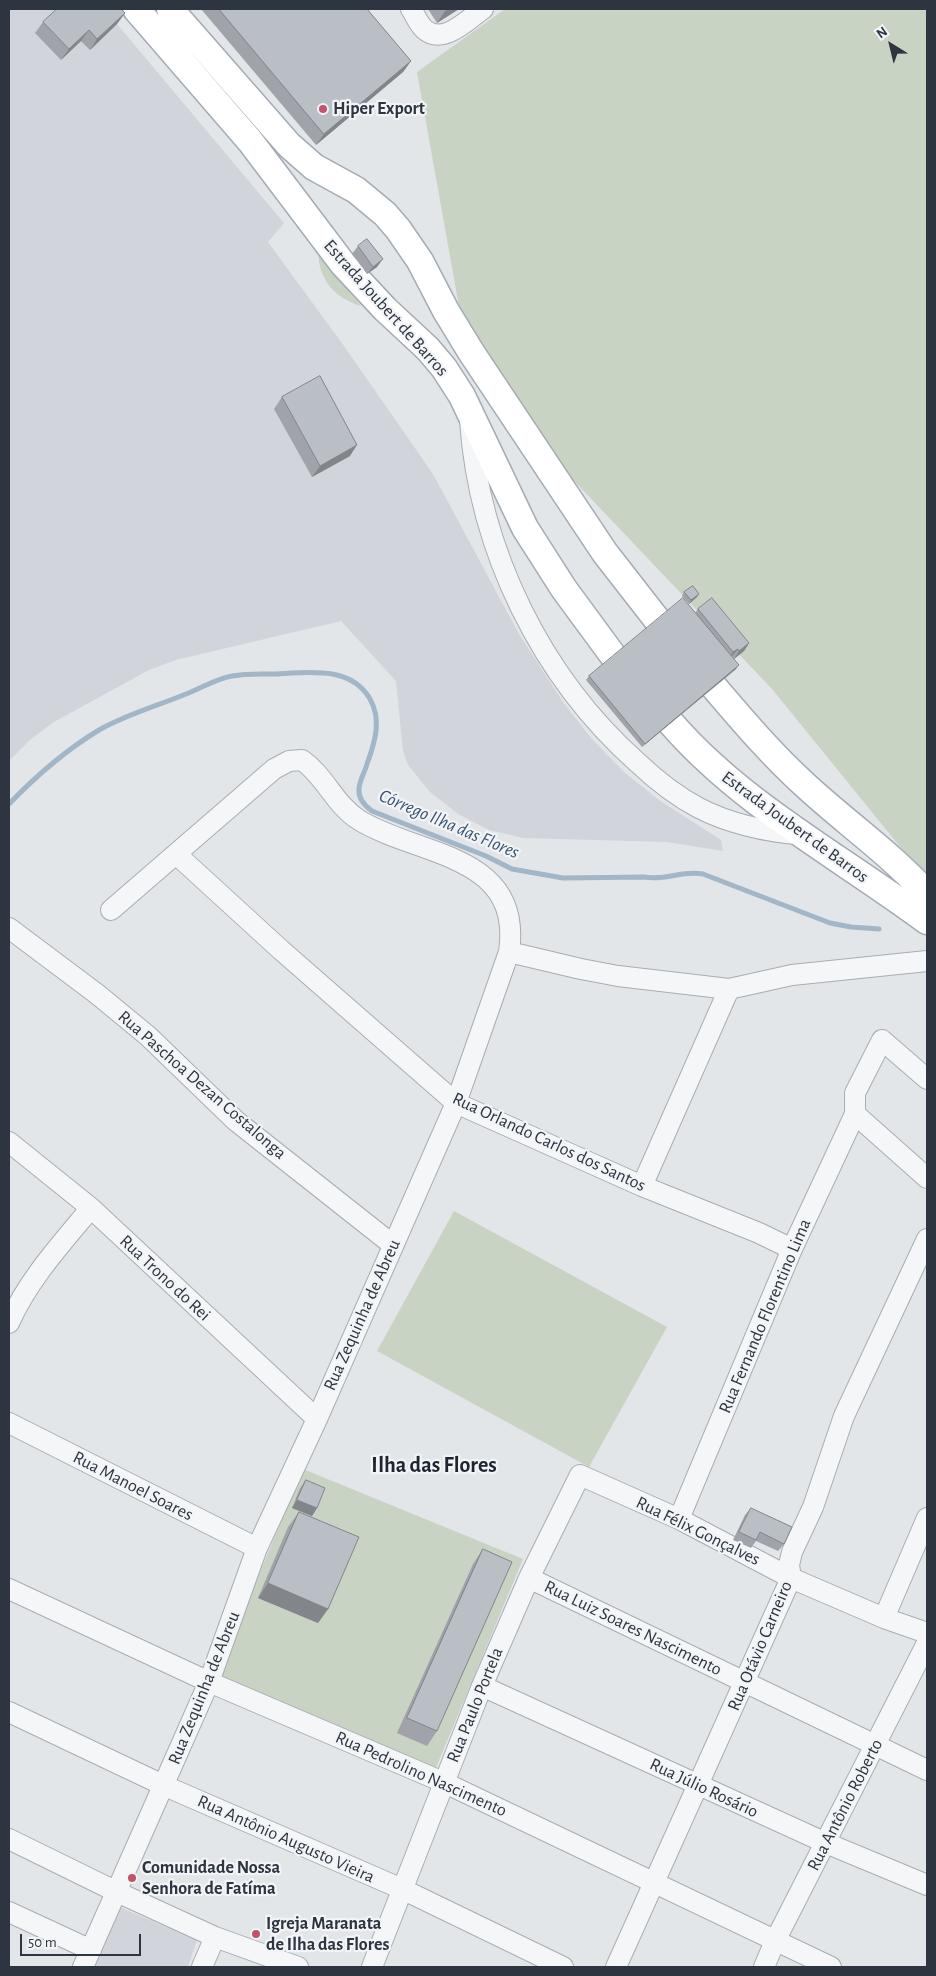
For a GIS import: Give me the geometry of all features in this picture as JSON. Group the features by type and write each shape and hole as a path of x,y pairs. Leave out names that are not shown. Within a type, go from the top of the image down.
{"main road":[{"name":"Estrada Joubert de Barros","path":"136,9 250,141 343,264 385,309 428,349 444,368 469,412 525,528 564,589 614,657"},
{"name":"Estrada Joubert de Barros","path":"170,9 288,146 314,166 356,190 398,228 415,252 446,311 471,352 600,546 658,620"},
{"name":"Estrada Joubert de Barros","path":"714,687 761,742 791,772 904,871 927,894"},
{"name":"Estrada Joubert de Barros","path":"671,723 694,749 724,777 927,921"}],"street":[{"path":"411,9 426,31 431,34 442,35 452,31 482,9"},
{"path":"469,412 471,442 482,502 503,569 517,600 548,657 582,705 626,752 651,775 679,796 698,807 732,822 761,830 805,835"},
{"name":"Rua Zequinha de Abreu","path":"87,1958 165,1786 209,1682 257,1548 317,1418 456,1102 509,952 511,931 510,917 503,901 494,887 483,876 444,855 358,820 345,810 310,765 302,760 289,761 274,769 176,854"},
{"path":"112,910 176,854"},
{"name":"Rua Orlando Carlos dos Santos","path":"176,854 281,950 456,1102 642,1186 759,1233 792,1249"},
{"name":"Rua Paschoa Dezan Costalonga","path":"9,928 97,994 148,1036 236,1121 393,1245"},
{"path":"509,952 618,976 729,988 792,975 927,961"},
{"path":"642,1186 729,988"},
{"path":"927,1079 882,1040 855,1093 855,1114 927,1178"},
{"name":"Rua Fernando Florentino Lima","path":"679,1519 792,1249 855,1114"},
{"name":"Rua Trono do Rei","path":"9,1142 91,1208 317,1418"},
{"path":"9,1323 16,1306 51,1256 91,1208"},
{"name":"Rua Otávio Carneiro","path":"616,1967 746,1682 791,1578 789,1566 792,1552 813,1506 844,1416 927,1239"},
{"name":"Rua Manoel Soares","path":"9,1423 257,1548"},
{"name":"Rua Félix Gonçalves","path":"580,1475 679,1519 791,1578 884,1618 927,1633"},
{"name":"Rua Paulo Portela","path":"372,1967 482,1686 529,1578 580,1475"},
{"path":"884,1618 927,1518"},
{"name":"Rua Luiz Soares Nascimento","path":"529,1578 927,1770"},
{"name":"Rua Pedrolino Nascimento","path":"9,1589 209,1682 443,1782 831,1967"},
{"name":"Rua Antônio Roberto","path":"764,1967 775,1941 927,1643"},
{"name":"Rua Júlio Rosário","path":"482,1686 826,1844 927,1885"},
{"name":"Rua Antônio Augusto Vieira","path":"9,1712 165,1786 402,1889 563,1967"},
{"path":"9,1839 215,1937 298,1967"},
{"path":"9,1912 87,1958"},
{"path":"202,1967 215,1937"}],"shaded area":[{"path":"9,9 102,9 117,24 284,223 268,242 344,346 433,474 519,634 563,702 591,738 624,772 659,800 721,840 723,851 667,842 523,838 489,830 458,814 430,792 408,765 403,751 396,681 341,621 176,660 149,670 54,722 31,739 9,761"},
{"path":"117,1906 197,1940 188,1967 88,1967"}],"green space":[{"path":"505,9 927,9 927,880 772,689 577,484 543,445 465,340 417,72"},
{"path":"318,254 361,306 352,303 330,287 319,264"},
{"path":"454,1211 667,1327 589,1467 377,1351"},
{"path":"303,1469 523,1559 435,1770 215,1680"}],"building":[{"path":"57,9 121,9 125,13 97,39 89,30 69,49 43,22"},
{"name":"Hiper Export","path":"219,9 367,9 411,61 324,134"},
{"path":"367,239 383,259 373,267 358,246"},
{"path":"320,376 357,445 320,466 282,397"},
{"path":"693,586 699,594 691,600 684,592"},
{"path":"683,598 739,665 645,744 589,676"},
{"path":"712,598 749,643 739,651 738,649 733,652 698,609"},
{"path":"306,1480 325,1488 317,1508 297,1500"},
{"path":"751,1508 792,1527 784,1544 760,1532 756,1540 739,1532"},
{"path":"299,1512 359,1537 328,1609 268,1583"},
{"path":"483,1549 512,1562 437,1731 407,1718"}],"waterway":[{"name":"Córrego Ilha das Flores","path":"9,804 30,783 75,746 99,730 131,715 220,679 232,676 302,672 328,673 341,676 362,688 374,707 376,715 375,739 359,789 362,802 372,811 486,856 512,869 563,878 660,878 688,873 703,874 830,923 879,929"}],"place":[{"name":"Hiper Export","path":"323,109"},
{"name":"Comunidade Nossa Senhora de Fatíma","path":"132,1878"},
{"name":"Igreja Maranata de Ilha das Flores","path":"256,1934"}],"district":[{"name":"Ilha das Flores","path":"434,1465"}]}
